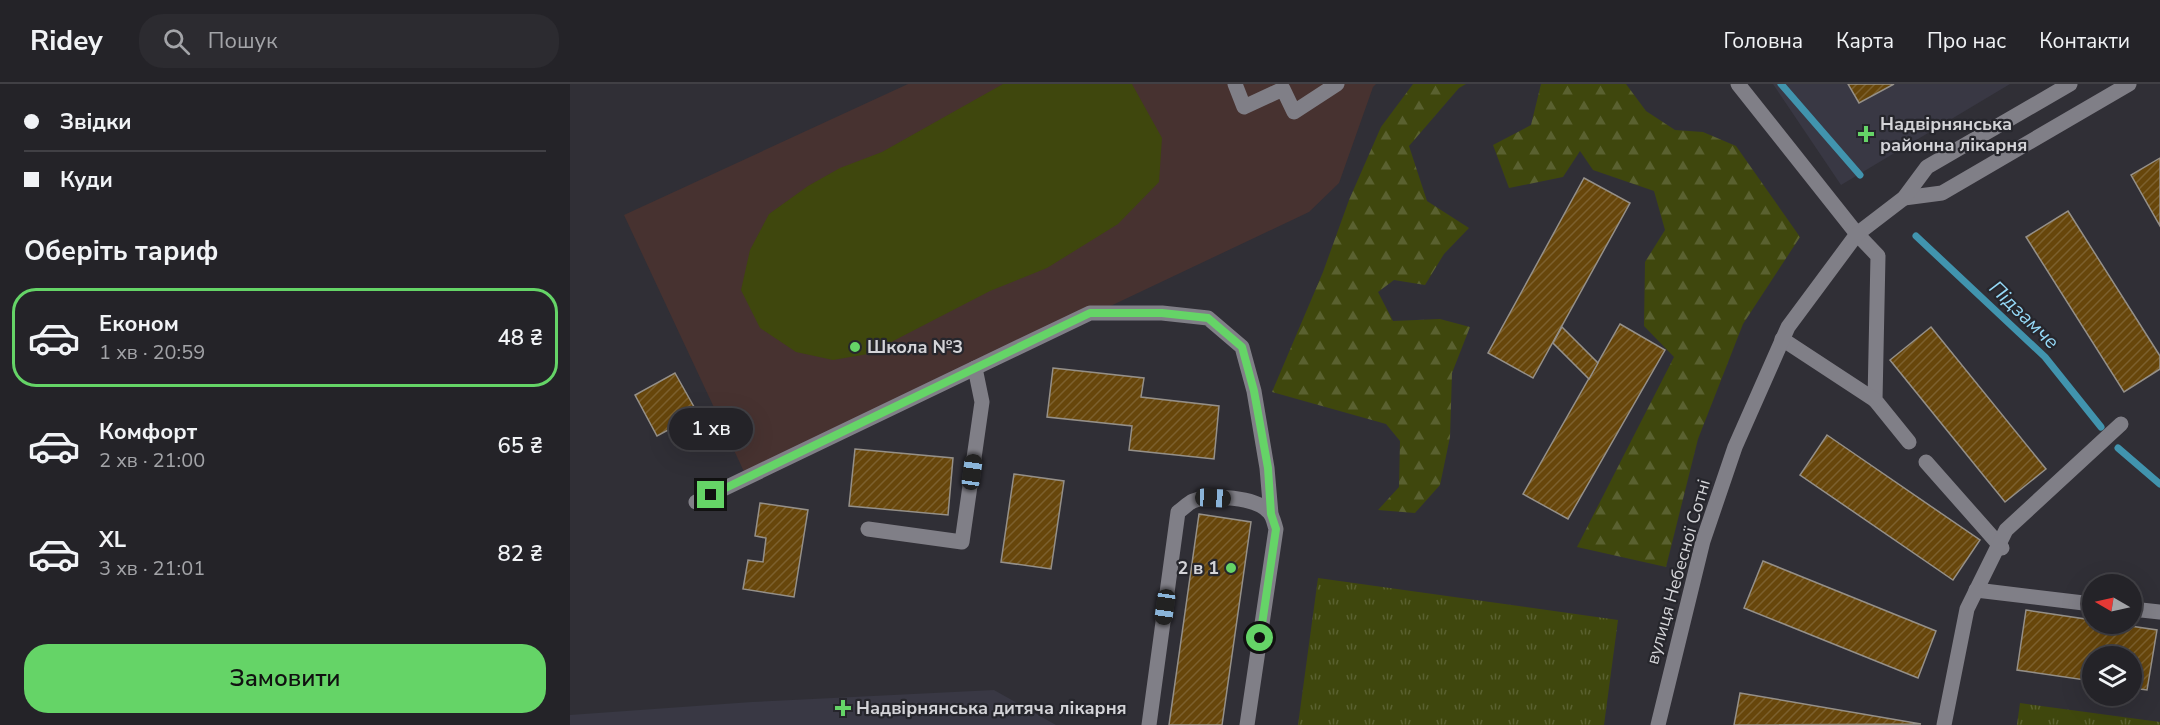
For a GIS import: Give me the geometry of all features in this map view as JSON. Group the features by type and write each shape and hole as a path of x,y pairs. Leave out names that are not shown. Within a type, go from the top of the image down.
{"street":[{"path":"1235,84 1244,107 1283,89 1294,112 1337,84"},
{"path":"1738,84 1857,234 1878,256 1875,400"},
{"name":"вулиця Небесної Сотні","path":"1658,725 1702,541 1735,447 1788,327 1857,234 1904,198 1927,166 2070,84"},
{"name":"вулиця Небесної Сотні","path":"1904,198 1942,193 2129,84"},
{"path":"696,502 1090,313 1162,313 1208,318 1242,347 1254,391 1268,468 1271,514 1276,529 1247,725"},
{"path":"1782,339 1875,400 1909,442"},
{"path":"868,529 962,542 982,402 975,368"},
{"path":"1944,725 1967,609 2000,547 2006,530 2121,424"},
{"path":"1926,462 2000,547"},
{"path":"1149,725 1178,512 1192,501 1213,498 1238,499 1259,504 1271,514"},
{"path":"1976,590 2082,603"},
{"path":"2142,610 2160,612"}],"shaded area":[{"name":"Школа №3","path":"908,84 1376,84 1339,183 1309,212 747,478 624,215"},
{"name":"Надвірнянська районна лікарня","path":"1773,84 2010,84 1841,185"},
{"name":"Надвірнянська дитяча лікарня","path":"994,690 1056,725 570,725 570,715 752,702"}],"green space":[{"path":"1003,84 1132,84 1162,138 1159,182 1118,224 1047,268 990,291 868,354 833,360 796,352 760,328 741,290 750,250 769,214 808,186 840,168 882,152"},
{"path":"1413,84 1466,84 1459,88 1409,146 1427,201 1469,228 1444,254 1425,285 1394,280 1378,292 1393,321 1440,319 1470,327 1452,373 1450,437 1440,485 1415,513 1378,510 1399,487 1400,441 1386,424 1272,392 1323,272 1349,200 1381,127"},
{"path":"1541,84 1626,84 1646,111 1675,130 1703,132 1736,146 1800,237 1743,324 1698,439 1666,567 1577,547 1674,357 1644,326 1645,262 1665,230 1654,191 1593,170 1580,151 1563,177 1509,188 1493,145 1531,125"},
{"path":"1318,578 1618,620 1604,725 1298,725"},
{"path":"2020,703 2160,722 2160,725 2017,725"}],"building":[{"path":"1848,84 1894,84 1859,103"},
{"path":"2160,158 2160,226 2131,175"},
{"path":"1584,178 1630,203 1533,378 1488,353"},
{"path":"2068,211 2160,356 2160,369 2124,392 2026,237"},
{"path":"1620,324 1665,350 1568,519 1523,494"},
{"path":"1562,327 1598,363 1589,379 1553,343"},
{"path":"1931,327 2046,469 2005,502 1890,360"},
{"path":"1053,368 1144,378 1141,397 1219,406 1214,459 1129,450 1132,426 1047,417"},
{"path":"675,373 698,414 657,436 635,395"},
{"path":"1827,435 1980,540 1953,580 1800,475"},
{"path":"855,449 953,458 948,515 849,506"},
{"path":"1014,474 1064,481 1051,569 1001,562"},
{"path":"760,503 808,510 794,597 743,589 748,560 763,562 766,538 755,536"},
{"path":"1199,514 1251,522 1222,725 1169,725"},
{"path":"1763,561 1936,631 1918,678 1744,608"},
{"path":"2026,610 2082,618 2082,634 2142,634 2142,628 2157,630 2147,690 2142,689 2142,646 2082,646 2082,680 2017,670"},
{"path":"1740,693 1921,724 1734,725"}],"waterway":[{"name":"Підзамче","path":"1781,84 1860,175"},
{"name":"Підзамче","path":"1916,236 2045,357 2101,427"},
{"name":"Підзамче","path":"2118,448 2160,484"}],"place":[{"name":"Надвірнянська районна лікарня","path":"1866,134"},
{"name":"Школа №3","path":"855,347"},
{"name":"2 в 1","path":"1231,568"},
{"name":"Надвірнянська дитяча лікарня","path":"843,708"}],"route":[{"path":"711,495 1090,313 1162,313 1208,318 1242,347 1254,391 1268,468 1271,514 1276,529 1260,638"}]}
